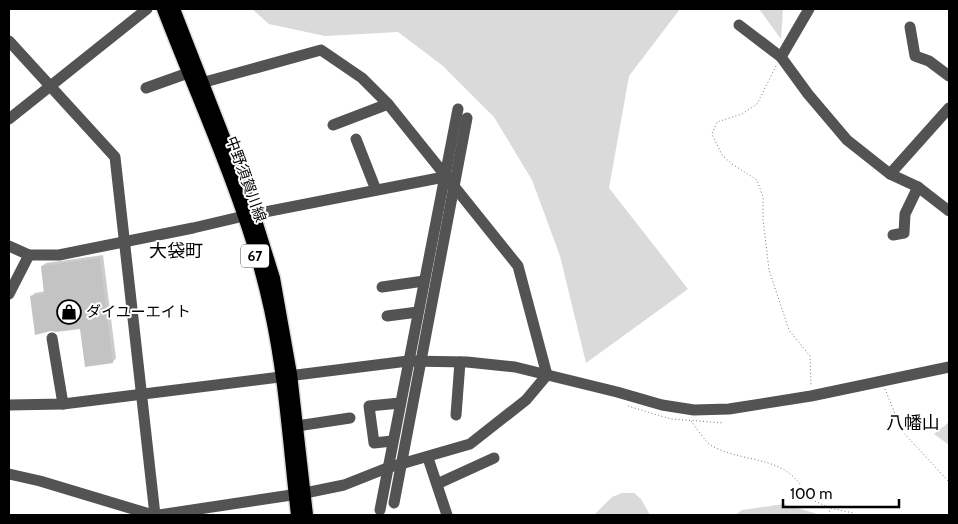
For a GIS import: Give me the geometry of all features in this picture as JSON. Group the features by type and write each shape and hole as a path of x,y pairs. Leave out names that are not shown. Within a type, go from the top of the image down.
{"main road":[{"name":"中野須賀川線","path":"163,9 188,73 198,84"},
{"name":"中野須賀川線","path":"174,9 198,84 274,278 300,494 307,515"},
{"name":"中野須賀川線","path":"286,375 297,426 300,494 297,515"}],"street":[{"path":"9,119 147,9"},
{"path":"781,56 809,9"},
{"path":"739,25 781,56 808,94 847,140 890,174 918,187 941,207 949,211"},
{"path":"910,27 915,56 929,61 949,76"},
{"path":"9,41 114,157 155,515"},
{"path":"198,84 321,50 362,78 388,104 444,177 518,266 547,375"},
{"path":"146,88 188,73"},
{"path":"333,125 388,104"},
{"path":"890,174 949,108"},
{"path":"380,510 458,109"},
{"path":"394,503 467,118"},
{"path":"356,139 376,190"},
{"path":"9,246 29,256 59,255 444,177"},
{"path":"892,235 904,234 905,214 918,187"},
{"path":"9,294 29,256"},
{"path":"382,287 424,281"},
{"path":"387,316 418,312"},
{"path":"52,338 63,404"},
{"path":"9,405 63,404 286,375 421,361 515,367 662,405 694,410 729,409 811,396 949,367"},
{"path":"456,415 460,362"},
{"path":"9,474 40,481 132,513 155,515 300,494 344,485 387,468 428,458 470,444 526,400 547,375"},
{"path":"392,441 374,443 369,406 400,403"},
{"path":"297,426 350,418"},
{"path":"428,458 447,515"},
{"path":"437,484 494,458"}],"path":[{"path":"781,56 758,104 742,114 717,122 712,134 722,155 756,180 764,197 763,219 769,270 789,330 810,356 811,396"},
{"path":"882,382 902,431 949,482"},
{"path":"691,421 712,447 783,468 801,482 808,498 830,508 853,513 854,515"},
{"path":"829,515 830,508"}],"shaded area":[{"path":"252,9 680,9 629,76 609,188 688,289 586,363 560,256 532,180 494,117 443,66 398,32 325,36 269,24"},
{"path":"759,9 783,9 781,39"},
{"path":"949,422 949,445 934,434"},
{"path":"622,493 634,493 641,499 650,515 594,515 612,497"},
{"path":"784,504 821,515 735,515 742,510"}],"building":[{"name":"ダイユーエイト","path":"100,258 113,363 85,367 80,329 51,331 35,335 30,296 44,294 41,266"}],"place":[{"name":"ダイユーエイト","path":"69,312"}],"district":[{"name":"大袋町","path":"176,251"},
{"name":"八幡山","path":"913,423"}]}
